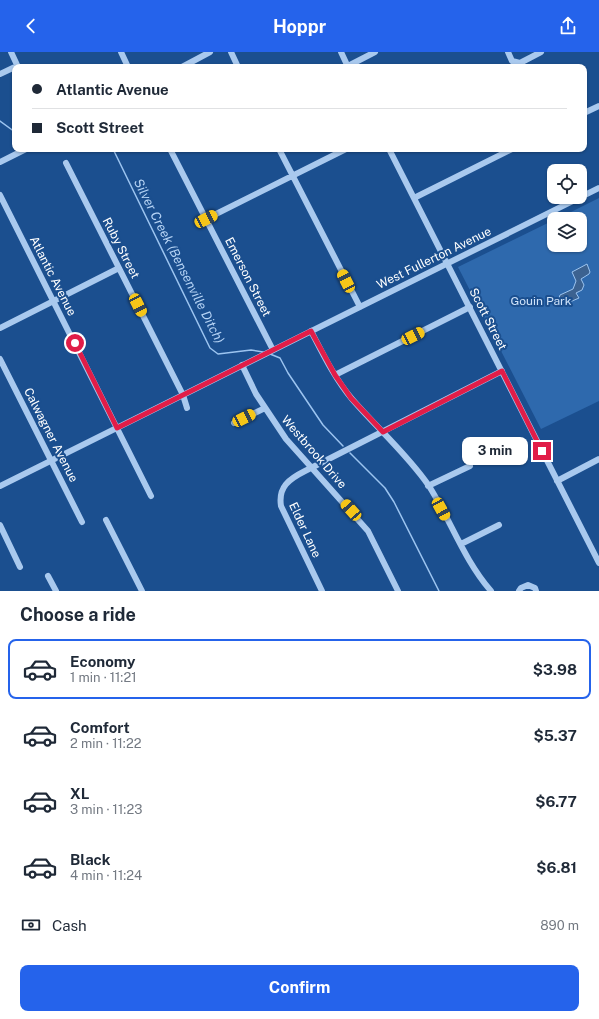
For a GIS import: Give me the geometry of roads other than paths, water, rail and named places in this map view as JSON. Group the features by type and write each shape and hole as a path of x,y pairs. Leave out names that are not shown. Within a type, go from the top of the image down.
{"street":[{"path":"11,52 17,64"},
{"path":"121,52 127,64"},
{"path":"188,64 210,52"},
{"path":"231,52 237,64"},
{"path":"341,52 347,64"},
{"path":"352,64 375,52"},
{"path":"508,52 512,61 520,63 541,52"},
{"path":"0,74 12,69"},
{"path":"587,112 599,106"},
{"path":"0,162 19,152"},
{"name":"Emerson Street","path":"172,152 272,350"},
{"path":"280,152 360,307"},
{"path":"206,219 340,152"},
{"name":"Scott Street","path":"391,152 557,481 596,550 599,563"},
{"path":"414,198 506,152"},
{"name":"Ruby Street","path":"66,164 183,395 187,408"},
{"name":"West Fullerton Avenue","path":"0,486 599,188"},
{"name":"Atlantic Avenue","path":"0,195 151,496"},
{"path":"0,328 119,268"},
{"path":"335,375 470,307"},
{"path":"311,331 335,375 351,398 383,432 428,486 477,574 491,591"},
{"name":"Calwagner Avenue","path":"0,359 82,522"},
{"name":"Westbrook Drive","path":"242,365 265,408 286,439 368,531 398,591"},
{"name":"Elder Lane","path":"322,591 284,516 280,502 282,490 285,484 296,475 502,371"},
{"path":"234,423 265,408"},
{"path":"557,481 599,459"},
{"path":"428,486 470,466"},
{"path":"106,520 142,591"},
{"path":"461,544 499,525"},
{"path":"0,526 20,567"},
{"path":"48,576 56,591"},
{"path":"519,591 521,588 528,585 535,588 536,591"}],"waterway":[{"name":"Silver Creek (Bensenville Ditch)","path":"0,121 12,130"},
{"name":"Silver Creek (Bensenville Ditch)","path":"114,152 210,348 218,354 251,350 263,352"},
{"name":"Silver Creek (Bensenville Ditch)","path":"270,354 280,358 288,373 323,425 343,446"},
{"path":"350,453 385,488 394,502 439,591"}],"park label":[{"name":"Gouin Park","path":"541,301"}]}
